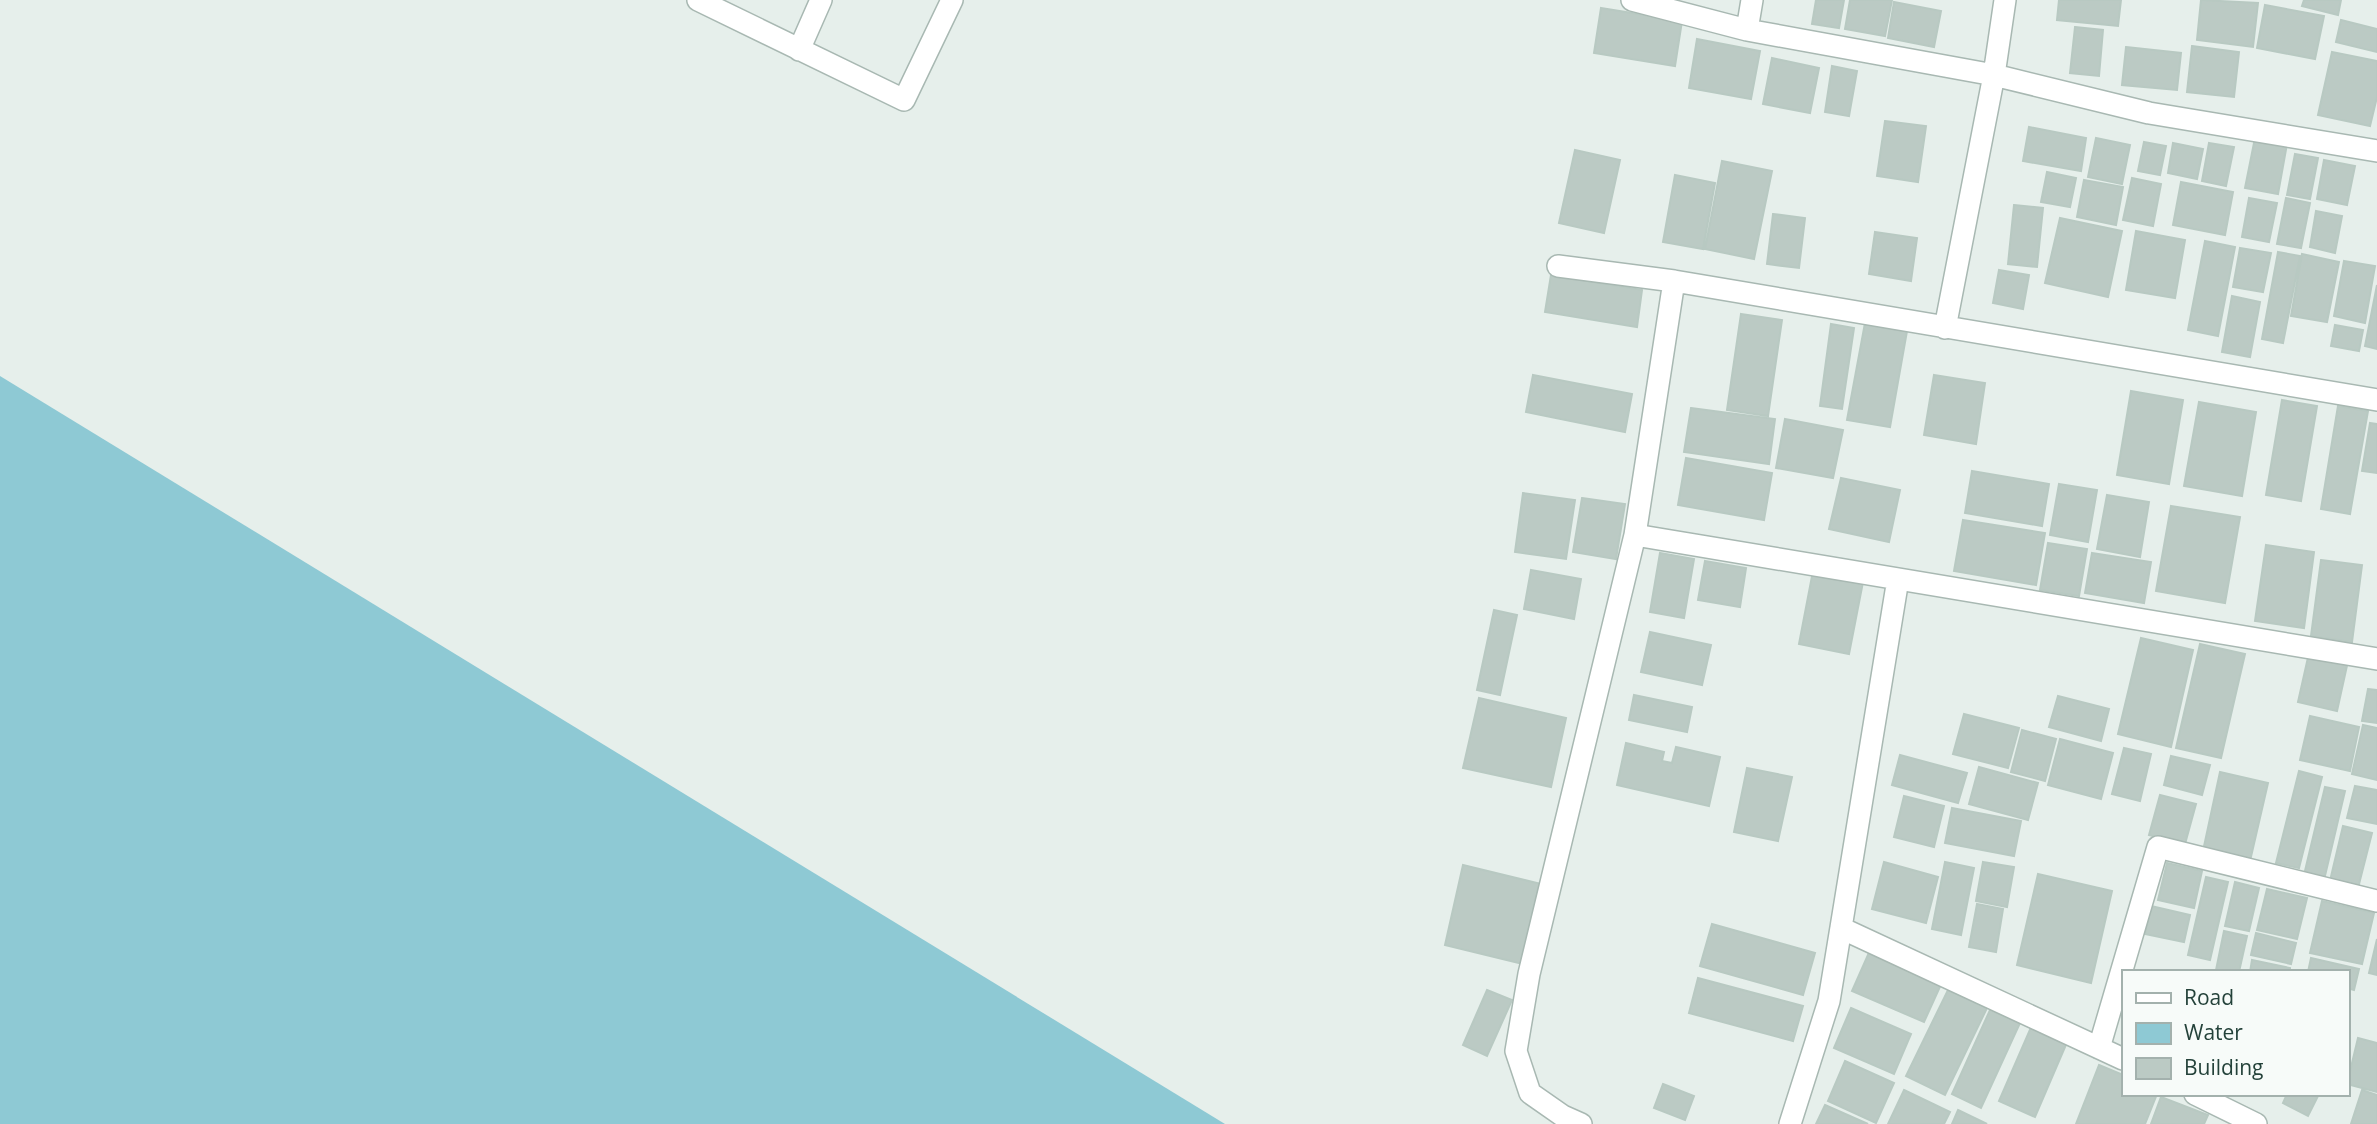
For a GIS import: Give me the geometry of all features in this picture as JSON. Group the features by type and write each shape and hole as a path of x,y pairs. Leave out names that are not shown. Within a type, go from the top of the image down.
{"street":[{"path":"698,0 904,100 952,0"},
{"path":"799,50 821,0"},
{"path":"1632,0 1747,30 1993,75 2149,113 2377,151"},
{"path":"1747,30 1752,0"},
{"path":"1945,328 2005,0"},
{"path":"1558,266 1674,281 2377,400"},
{"path":"1581,1124 1563,1116 1530,1093 1516,1051 1529,974 1635,535 1674,281"},
{"path":"1635,535 2377,659"},
{"path":"1790,1124 1829,1001 1898,579"},
{"path":"2099,1048 2158,847 2377,901"},
{"path":"1841,928 2122,1059"},
{"path":"2199,1096 2256,1124"}],"water":[{"path":"0,376 1225,1124 0,1124"}],"building":[{"path":"1816,0 1844,0 1839,28 1812,24"},
{"path":"1850,0 1892,0 1885,36 1845,29"},
{"path":"2059,0 2121,0 2118,26 2057,20"},
{"path":"2201,0 2258,3 2253,47 2197,40"},
{"path":"2304,0 2341,0 2338,15 2302,6"},
{"path":"1894,2 1941,11 1934,47 1888,38"},
{"path":"2265,5 2324,16 2315,59 2257,48"},
{"path":"1601,8 1682,21 1675,66 1594,53"},
{"path":"2341,20 2377,29 2377,52 2336,42"},
{"path":"2075,27 2103,30 2099,76 2070,73"},
{"path":"1697,39 1760,51 1751,99 1689,88"},
{"path":"2192,46 2239,52 2234,97 2187,92"},
{"path":"2126,47 2181,53 2177,90 2122,85"},
{"path":"2332,52 2377,61 2377,97 2370,126 2318,115"},
{"path":"1772,58 1819,68 1810,113 1763,104"},
{"path":"1832,66 1857,71 1849,116 1825,112"},
{"path":"1885,121 1926,126 1918,182 1877,176"},
{"path":"2029,127 2086,138 2081,171 2023,161"},
{"path":"2096,138 2130,145 2122,184 2088,177"},
{"path":"2255,138 2287,144 2278,194 2245,188"},
{"path":"2144,142 2166,146 2160,175 2138,171"},
{"path":"2173,143 2203,149 2197,179 2168,173"},
{"path":"2209,143 2234,147 2226,186 2202,181"},
{"path":"1575,150 1620,160 1604,233 1559,223"},
{"path":"2295,154 2318,158 2310,199 2287,195"},
{"path":"2324,160 2355,166 2347,205 2317,199"},
{"path":"1722,161 1772,171 1754,259 1705,249"},
{"path":"2047,172 2076,178 2070,207 2041,202"},
{"path":"1675,175 1715,183 1703,249 1663,242"},
{"path":"2132,178 2161,184 2153,226 2123,220"},
{"path":"2084,180 2123,187 2116,225 2077,217"},
{"path":"2181,182 2233,192 2225,235 2173,225"},
{"path":"2249,198 2277,203 2269,242 2242,237"},
{"path":"2286,198 2310,203 2301,248 2277,244"},
{"path":"2014,205 2043,208 2037,267 2008,264"},
{"path":"2316,211 2342,216 2335,253 2310,247"},
{"path":"1773,214 1805,218 1799,268 1767,264"},
{"path":"2060,218 2122,231 2108,297 2045,283"},
{"path":"2136,231 2185,240 2175,298 2126,290"},
{"path":"1875,232 1917,238 1911,281 1869,274"},
{"path":"2205,241 2235,247 2218,336 2188,330"},
{"path":"2240,248 2271,253 2263,292 2233,287"},
{"path":"2278,252 2300,256 2283,343 2262,339"},
{"path":"2302,254 2339,262 2327,322 2291,316"},
{"path":"2344,261 2375,266 2365,323 2334,316"},
{"path":"1999,270 2029,275 2023,309 1993,303"},
{"path":"1551,275 1642,290 1637,327 1545,312"},
{"path":"2377,285 2377,349 2365,346"},
{"path":"2232,296 2260,302 2250,357 2222,352"},
{"path":"1741,314 1782,320 1768,416 1727,410"},
{"path":"1865,323 1907,331 1890,427 1847,420"},
{"path":"1831,324 1854,328 1842,409 1820,406"},
{"path":"2335,325 2363,330 2359,351 2331,346"},
{"path":"1533,375 1632,394 1625,432 1526,412"},
{"path":"1934,375 1985,383 1976,444 1924,435"},
{"path":"2131,391 2183,400 2169,484 2117,475"},
{"path":"2282,400 2317,406 2301,501 2266,495"},
{"path":"2199,402 2256,412 2242,496 2184,486"},
{"path":"2338,406 2368,411 2350,514 2321,509"},
{"path":"1691,408 1775,419 1769,464 1684,452"},
{"path":"1785,419 1843,430 1833,478 1776,468"},
{"path":"2370,423 2377,424 2377,473 2362,471"},
{"path":"1686,458 1772,473 1764,520 1678,505"},
{"path":"1972,471 2049,484 2042,526 1965,513"},
{"path":"1841,478 1900,490 1889,542 1829,529"},
{"path":"2059,484 2097,490 2088,542 2050,535"},
{"path":"1523,493 1575,500 1566,559 1515,552"},
{"path":"2107,495 2149,502 2140,557 2097,549"},
{"path":"1582,498 1625,504 1616,559 1573,552"},
{"path":"2171,506 2240,517 2225,603 2156,591"},
{"path":"1963,520 2045,533 2036,585 1954,571"},
{"path":"2048,543 2087,549 2079,596 2040,590"},
{"path":"2266,545 2314,552 2304,628 2255,621"},
{"path":"1660,553 1694,559 1684,618 1650,612"},
{"path":"2092,553 2151,562 2144,603 2085,593"},
{"path":"2321,560 2362,565 2352,642 2311,636"},
{"path":"1705,561 1746,568 1740,607 1698,600"},
{"path":"1531,570 1581,579 1574,619 1524,609"},
{"path":"1813,571 1863,582 1849,654 1799,644"},
{"path":"1494,610 1517,615 1500,695 1477,690"},
{"path":"1650,632 1711,645 1702,685 1641,672"},
{"path":"2141,638 2193,650 2171,747 2118,734"},
{"path":"2200,644 2245,654 2221,758 2176,748"},
{"path":"2309,653 2348,661 2337,711 2298,702"},
{"path":"2368,689 2377,690 2377,723 2362,721"},
{"path":"1634,695 1692,707 1687,732 1629,720"},
{"path":"2058,696 2109,709 2101,741 2049,727"},
{"path":"1479,698 1566,718 1551,787 1463,768"},
{"path":"1964,714 2019,728 2008,768 1953,754"},
{"path":"2310,716 2359,727 2350,771 2300,760"},
{"path":"2363,725 2377,728 2377,780 2352,774"},
{"path":"2022,730 2056,739 2045,781 2011,772"},
{"path":"2060,739 2113,753 2101,799 2048,785"},
{"path":"1626,743 1664,752 1662,761 1672,763 1676,747 1720,757 1709,806 1617,785"},
{"path":"2124,748 2151,754 2140,801 2112,794"},
{"path":"1900,755 1967,773 1958,803 1892,785"},
{"path":"2171,756 2210,765 2202,795 2164,785"},
{"path":"1979,767 2038,783 2028,820 1969,804"},
{"path":"1747,768 1792,777 1778,841 1734,832"},
{"path":"2299,771 2322,777 2299,868 2276,863"},
{"path":"2220,772 2268,783 2250,861 2203,851"},
{"path":"2355,786 2377,790 2377,824 2347,818"},
{"path":"2325,787 2345,791 2324,880 2304,875"},
{"path":"2160,795 2196,804 2185,844 2149,835"},
{"path":"1904,796 1944,806 1934,847 1894,837"},
{"path":"1952,808 2021,821 2014,856 1945,843"},
{"path":"2343,826 2372,833 2357,892 2329,885"},
{"path":"1884,862 1938,877 1926,923 1872,909"},
{"path":"1945,862 1974,868 1961,935 1932,929"},
{"path":"1983,862 2014,867 2007,907 1976,901"},
{"path":"2167,863 2202,871 2194,908 2158,900"},
{"path":"1463,865 1541,884 1523,964 1445,945"},
{"path":"2038,874 2112,891 2091,983 2017,965"},
{"path":"2206,877 2228,882 2210,960 2188,955"},
{"path":"2235,882 2259,888 2249,931 2225,926"},
{"path":"2267,889 2307,898 2297,939 2257,930"},
{"path":"2322,901 2374,913 2362,964 2310,953"},
{"path":"1977,904 2003,909 1996,952 1969,947"},
{"path":"2151,906 2190,915 2184,942 2145,934"},
{"path":"1712,924 1815,953 1803,995 1700,966"},
{"path":"2224,931 2247,936 2239,970 2216,970"},
{"path":"2256,933 2296,943 2291,964 2251,955"},
{"path":"2377,939 2377,975 2369,973"},
{"path":"1871,948 1943,980 1924,1022 1852,991"},
{"path":"2311,958 2359,969 2354,990 2349,989 2349,970 2308,970"},
{"path":"2252,960 2290,968 2290,970 2250,970"},
{"path":"1698,978 1803,1006 1793,1041 1689,1013"},
{"path":"1487,990 1512,1000 1487,1056 1463,1045"},
{"path":"1948,990 1987,1008 1945,1095 1906,1076"},
{"path":"1851,1008 1911,1034 1894,1074 1834,1048"},
{"path":"1990,1010 2020,1023 1981,1108 1952,1094"},
{"path":"2032,1025 2068,1040 2035,1117 1999,1101"},
{"path":"2358,1038 2377,1043 2377,1092 2349,1085"},
{"path":"1845,1061 1894,1083 1876,1123 1828,1101"},
{"path":"2099,1065 2122,1075 2122,1096 2156,1096 2145,1124 2076,1124"},
{"path":"1663,1084 1694,1096 1685,1120 1654,1108"},
{"path":"1904,1090 1950,1112 1944,1124 1888,1124"},
{"path":"2362,1090 2377,1095 2377,1124 2351,1124"},
{"path":"2286,1096 2318,1096 2308,1116 2283,1103"},
{"path":"2161,1097 2208,1115 2204,1124 2151,1124"},
{"path":"1825,1105 1868,1124 1816,1124"},
{"path":"1958,1110 1987,1124 1952,1124"}]}
